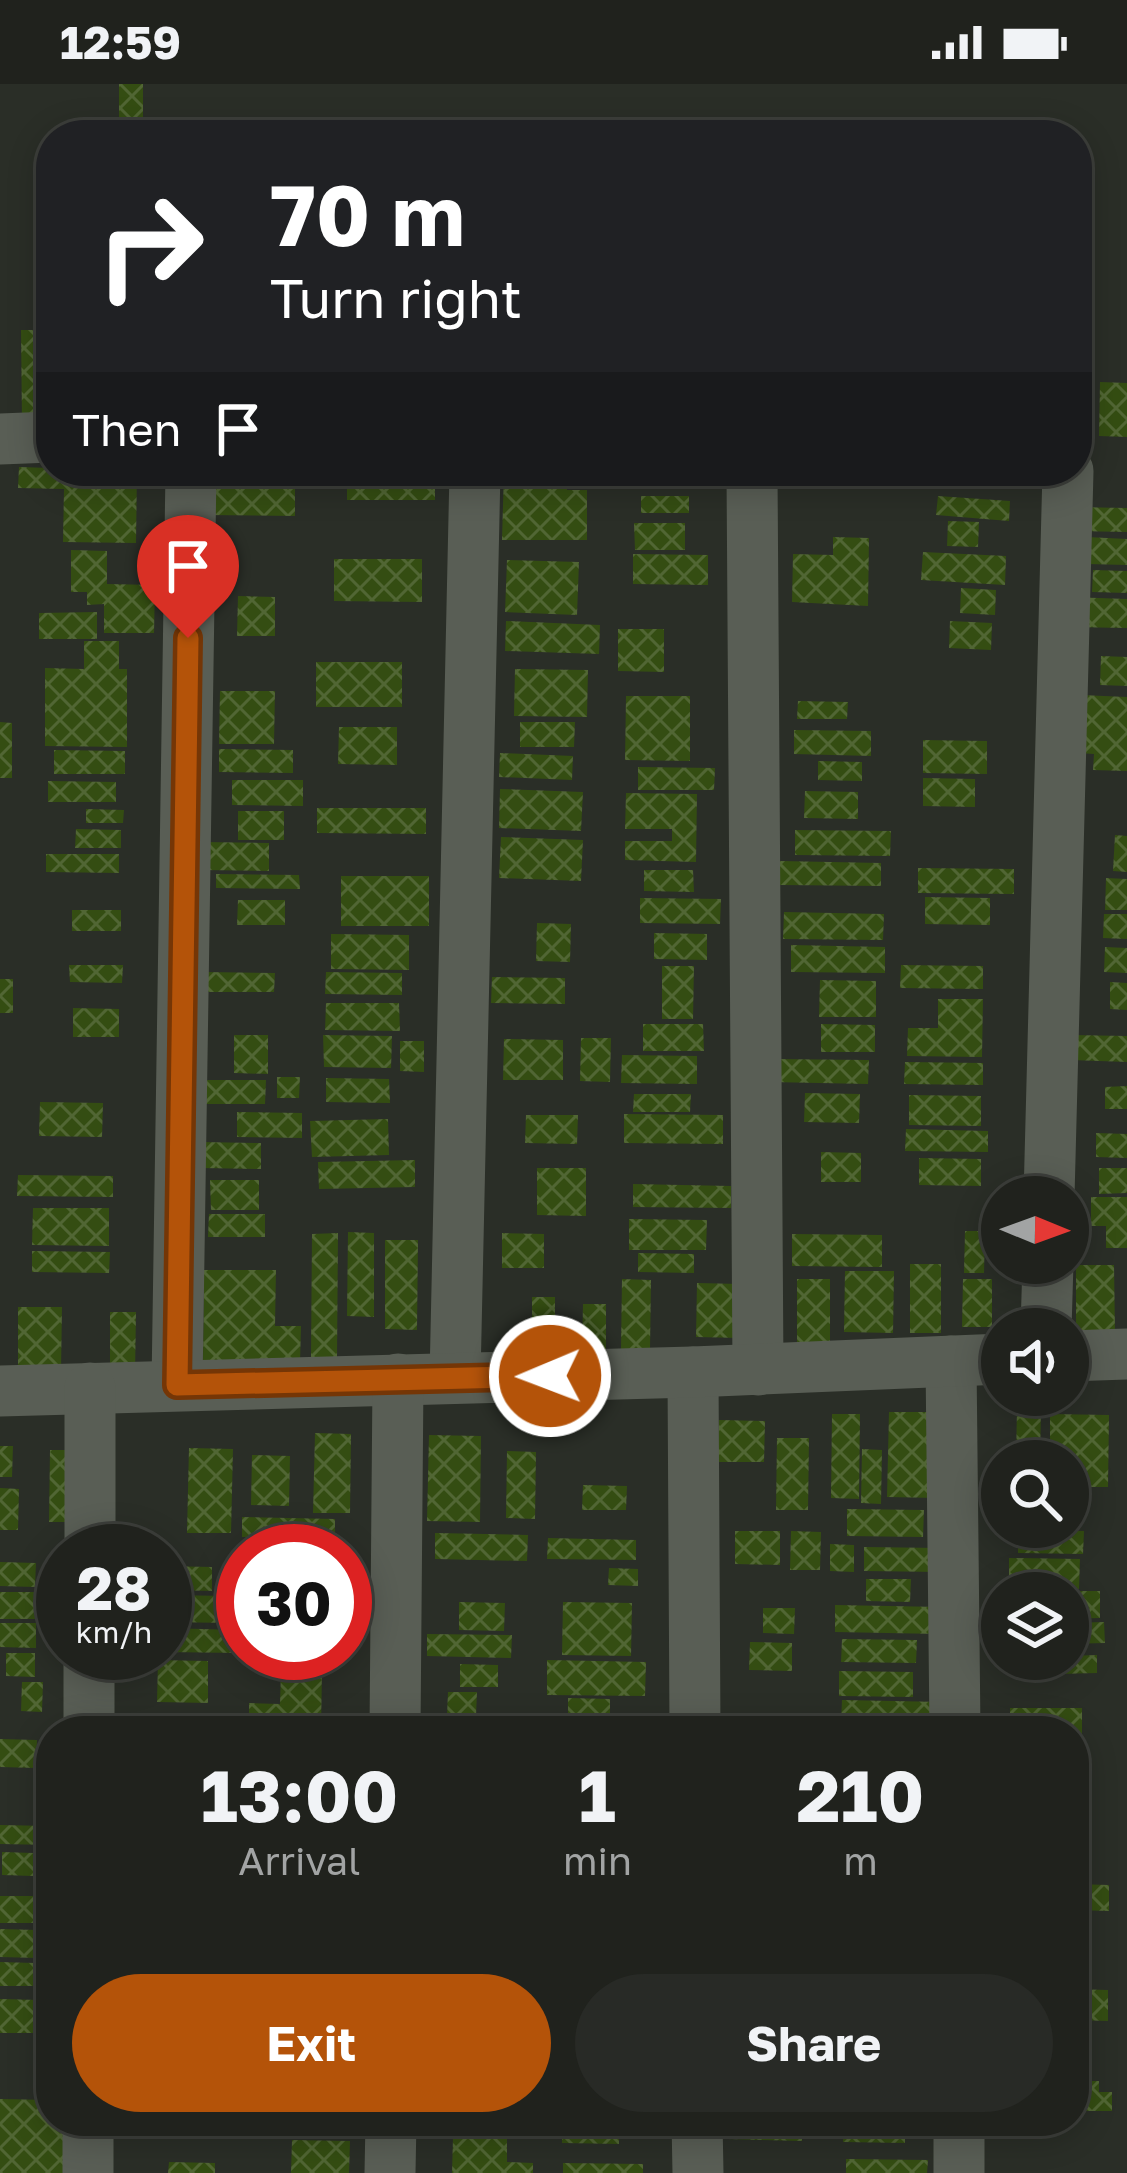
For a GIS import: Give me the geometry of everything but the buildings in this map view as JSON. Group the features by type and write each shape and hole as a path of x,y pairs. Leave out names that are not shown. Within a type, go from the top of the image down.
{"street":[{"path":"0,439 36,438"},
{"path":"177,1385 191,486"},
{"path":"455,1378 475,486"},
{"path":"752,486 758,1370"},
{"path":"1050,1176 1068,486"},
{"path":"1089,1356 1127,1354"},
{"path":"0,1391 981,1360"},
{"path":"951,1361 955,1716"},
{"path":"693,1372 695,1716"},
{"path":"395,1716 398,1379"},
{"path":"90,1388 90,1524"},
{"path":"89,1680 89,1716"},
{"path":"88,2136 88,2173"},
{"path":"390,2173 391,2136"},
{"path":"697,2136 698,2173"},
{"path":"958,2136 959,2173"}],"route":[{"path":"188,638 177,1385 550,1376"}]}
